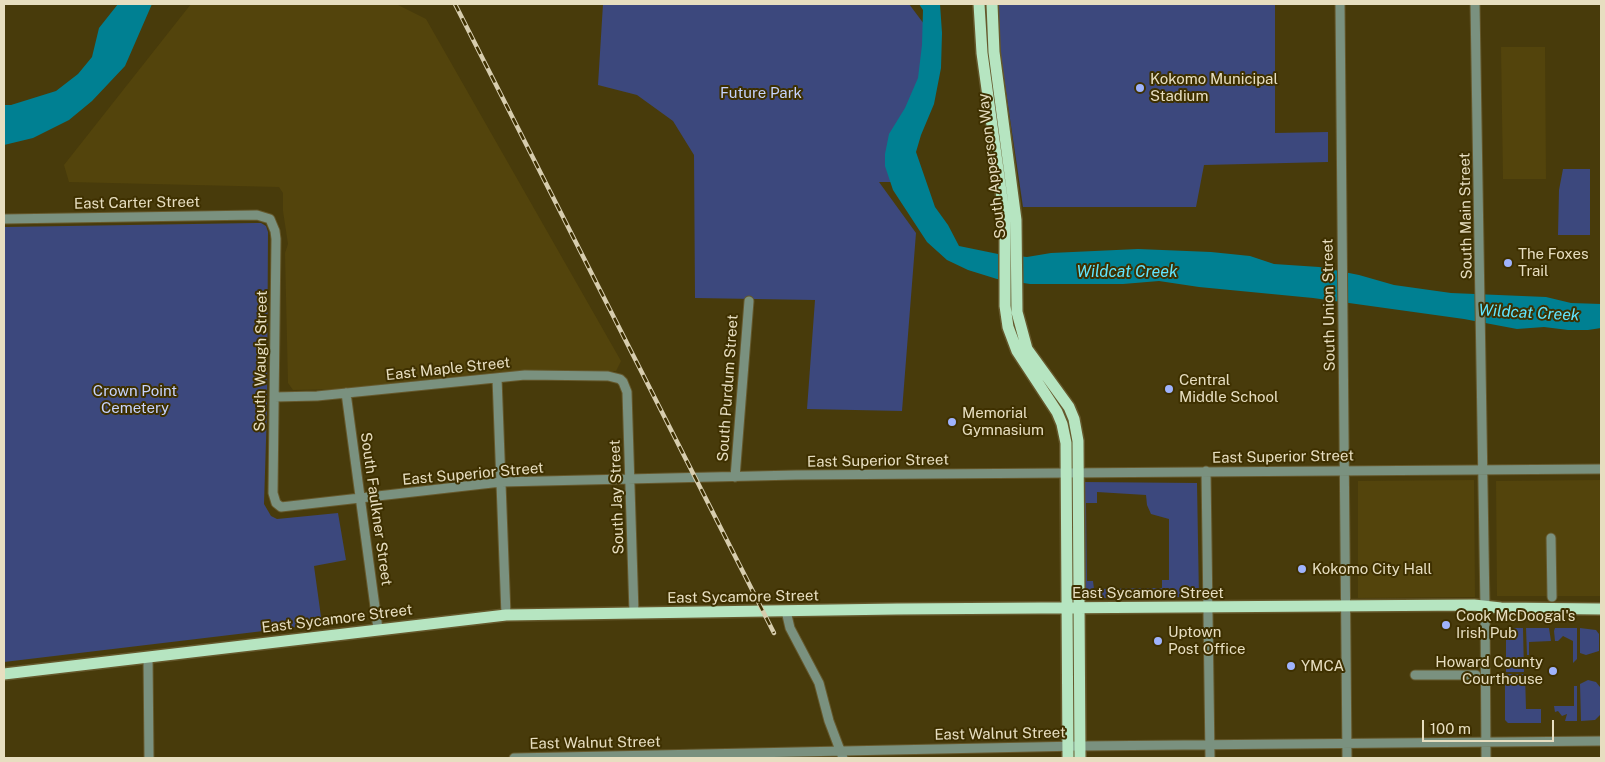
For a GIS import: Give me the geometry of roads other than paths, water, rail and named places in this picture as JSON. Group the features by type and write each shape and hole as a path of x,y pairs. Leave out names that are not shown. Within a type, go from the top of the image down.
{"main road":[{"name":"South Apperson Way","path":"979,4 982,53 1011,224"},
{"name":"South Apperson Way","path":"992,4 994,52 1011,224 1011,306 1008,326 1013,343 1024,363 1053,406 1062,424 1066,443 1068,753"},
{"name":"South Apperson Way","path":"1011,306 1027,349 1069,407 1074,419 1078,441 1080,752"},
{"name":"East Sycamore Street","path":"4,674 378,629 506,616 786,611 1474,605 1502,608 1601,609"}],"street":[{"name":"South Union Street","path":"1340,4 1347,758"},
{"name":"South Main Street","path":"1475,4 1481,289 1486,758"},
{"name":"East Carter Street","path":"4,219 257,215 270,219"},
{"name":"South Waugh Street","path":"270,219 276,239 273,493 276,504"},
{"name":"South Purdum Street","path":"735,477 749,301"},
{"name":"East Maple Street","path":"274,398 318,396 525,376 608,376 620,379 623,382"},
{"path":"497,378 506,616"},
{"name":"South Jay Street","path":"623,382 626,392 634,613"},
{"name":"South Faulkner Street","path":"346,393 378,629"},
{"name":"East Superior Street","path":"276,504 281,506 297,506 501,482 1066,472 1601,469"},
{"path":"1206,471 1210,758"},
{"path":"1551,538 1552,597"},
{"path":"786,611 790,628 819,683 829,722 841,754"},
{"path":"148,656 149,758"},
{"path":"1415,675 1476,675"},
{"name":"East Walnut Street","path":"514,758 1068,753 1210,746 1601,741"}],"water":[{"path":"118,4 152,4 125,66 92,101 69,120 33,138 4,145 4,105 11,105 56,91 78,74 92,57 99,28"},
{"name":"Wildcat Creek","path":"919,4 940,4 942,33 941,68 934,104 916,152 935,207 948,225 959,246 998,254 1027,257 1051,253 1138,249 1211,252 1250,256 1274,264 1319,267 1359,275 1394,285 1451,293 1546,297 1571,303 1601,304 1601,328 1588,330 1544,327 1517,329 1464,319 1313,298 1199,287 1159,281 1123,284 1030,284 997,279 968,270 947,260 927,242 893,190 885,166 889,134 905,108 918,78 922,45 923,10"}],"railway":[{"path":"455,4 774,633"}],"place":[{"name":"Kokomo Municipal Stadium","path":"1140,88"},
{"name":"The Foxes Trail","path":"1508,263"},
{"name":"Central Middle School","path":"1169,389"},
{"name":"Memorial Gymnasium","path":"952,422"},
{"name":"Kokomo City Hall","path":"1302,569"},
{"name":"Cook McDoogal's Irish Pub","path":"1446,625"},
{"name":"Uptown Post Office","path":"1158,641"},
{"name":"YMCA","path":"1291,666"},
{"name":"Howard County Courthouse","path":"1553,671"}],"park label":[{"name":"Future Park","path":"761,93"},
{"name":"Crown Point Cemetery","path":"135,400"}]}
